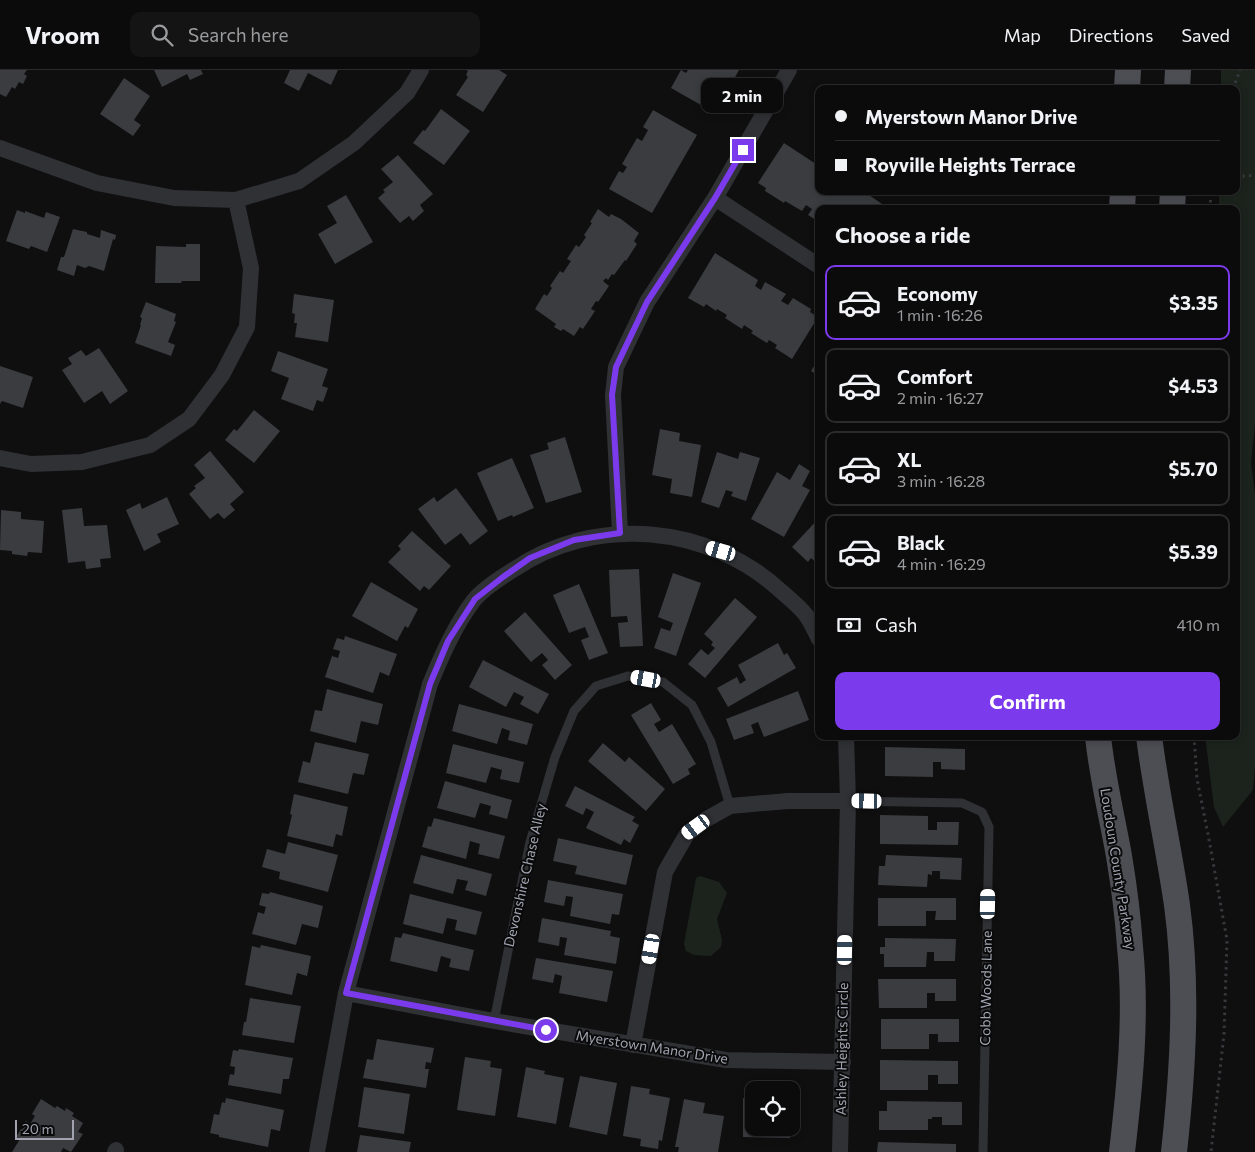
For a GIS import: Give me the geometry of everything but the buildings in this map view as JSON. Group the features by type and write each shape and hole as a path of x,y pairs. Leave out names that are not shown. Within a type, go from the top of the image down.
{"main road":[{"path":"1127,85 1128,70"},
{"path":"1177,85 1178,70"},
{"name":"Loudoun County Parkway","path":"1099,740 1107,799 1120,865 1131,949 1133,989 1131,1070 1122,1152"},
{"path":"1149,740 1177,906 1182,970 1183,1021 1174,1152"}],"street":[{"path":"0,148 97,184 174,198 236,200 299,180 354,143 407,93 421,70"},
{"path":"620,533 612,395 616,367 647,302 715,198 788,70"},
{"path":"715,198 815,263"},
{"path":"0,458 32,464 82,462 150,445 189,419 222,375 247,327 251,268 236,200"},
{"path":"316,1152 346,993 430,684 448,641 475,599 530,558 574,540 620,533 669,536 721,551 764,576 806,615 815,632"},
{"name":"Ashley Heights Circle","path":"840,1152 848,801 846,740"},
{"path":"633,1045 665,872 687,834 705,820 730,806 788,801 848,801"},
{"name":"Myerstown Manor Drive","path":"346,993 494,1021 726,1060 843,1062"}],"lane":[{"name":"Devonshire Chase Alley","path":"494,1021 530,842 555,757 574,711 596,686 628,676 663,682 692,706 711,742 730,806"},
{"name":"Cobb Woods Lane","path":"848,801 962,803 982,812 989,827 983,1152"}],"path":[{"path":"1234,85 1240,70"},
{"path":"1240,176 1255,176"},
{"path":"1194,740 1197,779 1227,940 1224,1034 1211,1152"}],"shaded area":[{"path":"1221,70 1255,70 1255,424 1251,463 1255,494 1255,766 1253,790 1223,827 1214,807 1206,740 1240,740 1240,205 1219,205 1219,195 1240,195 1240,85 1221,85"},
{"path":"700,876 719,882 727,893 717,919 722,940 721,947 711,956 694,955 686,951 684,944 696,878"}],"route":[{"path":"546,1030 346,993 430,684 448,641 475,599 530,558 574,540 620,533 612,395 616,367 647,302 715,198 743,150"}]}
